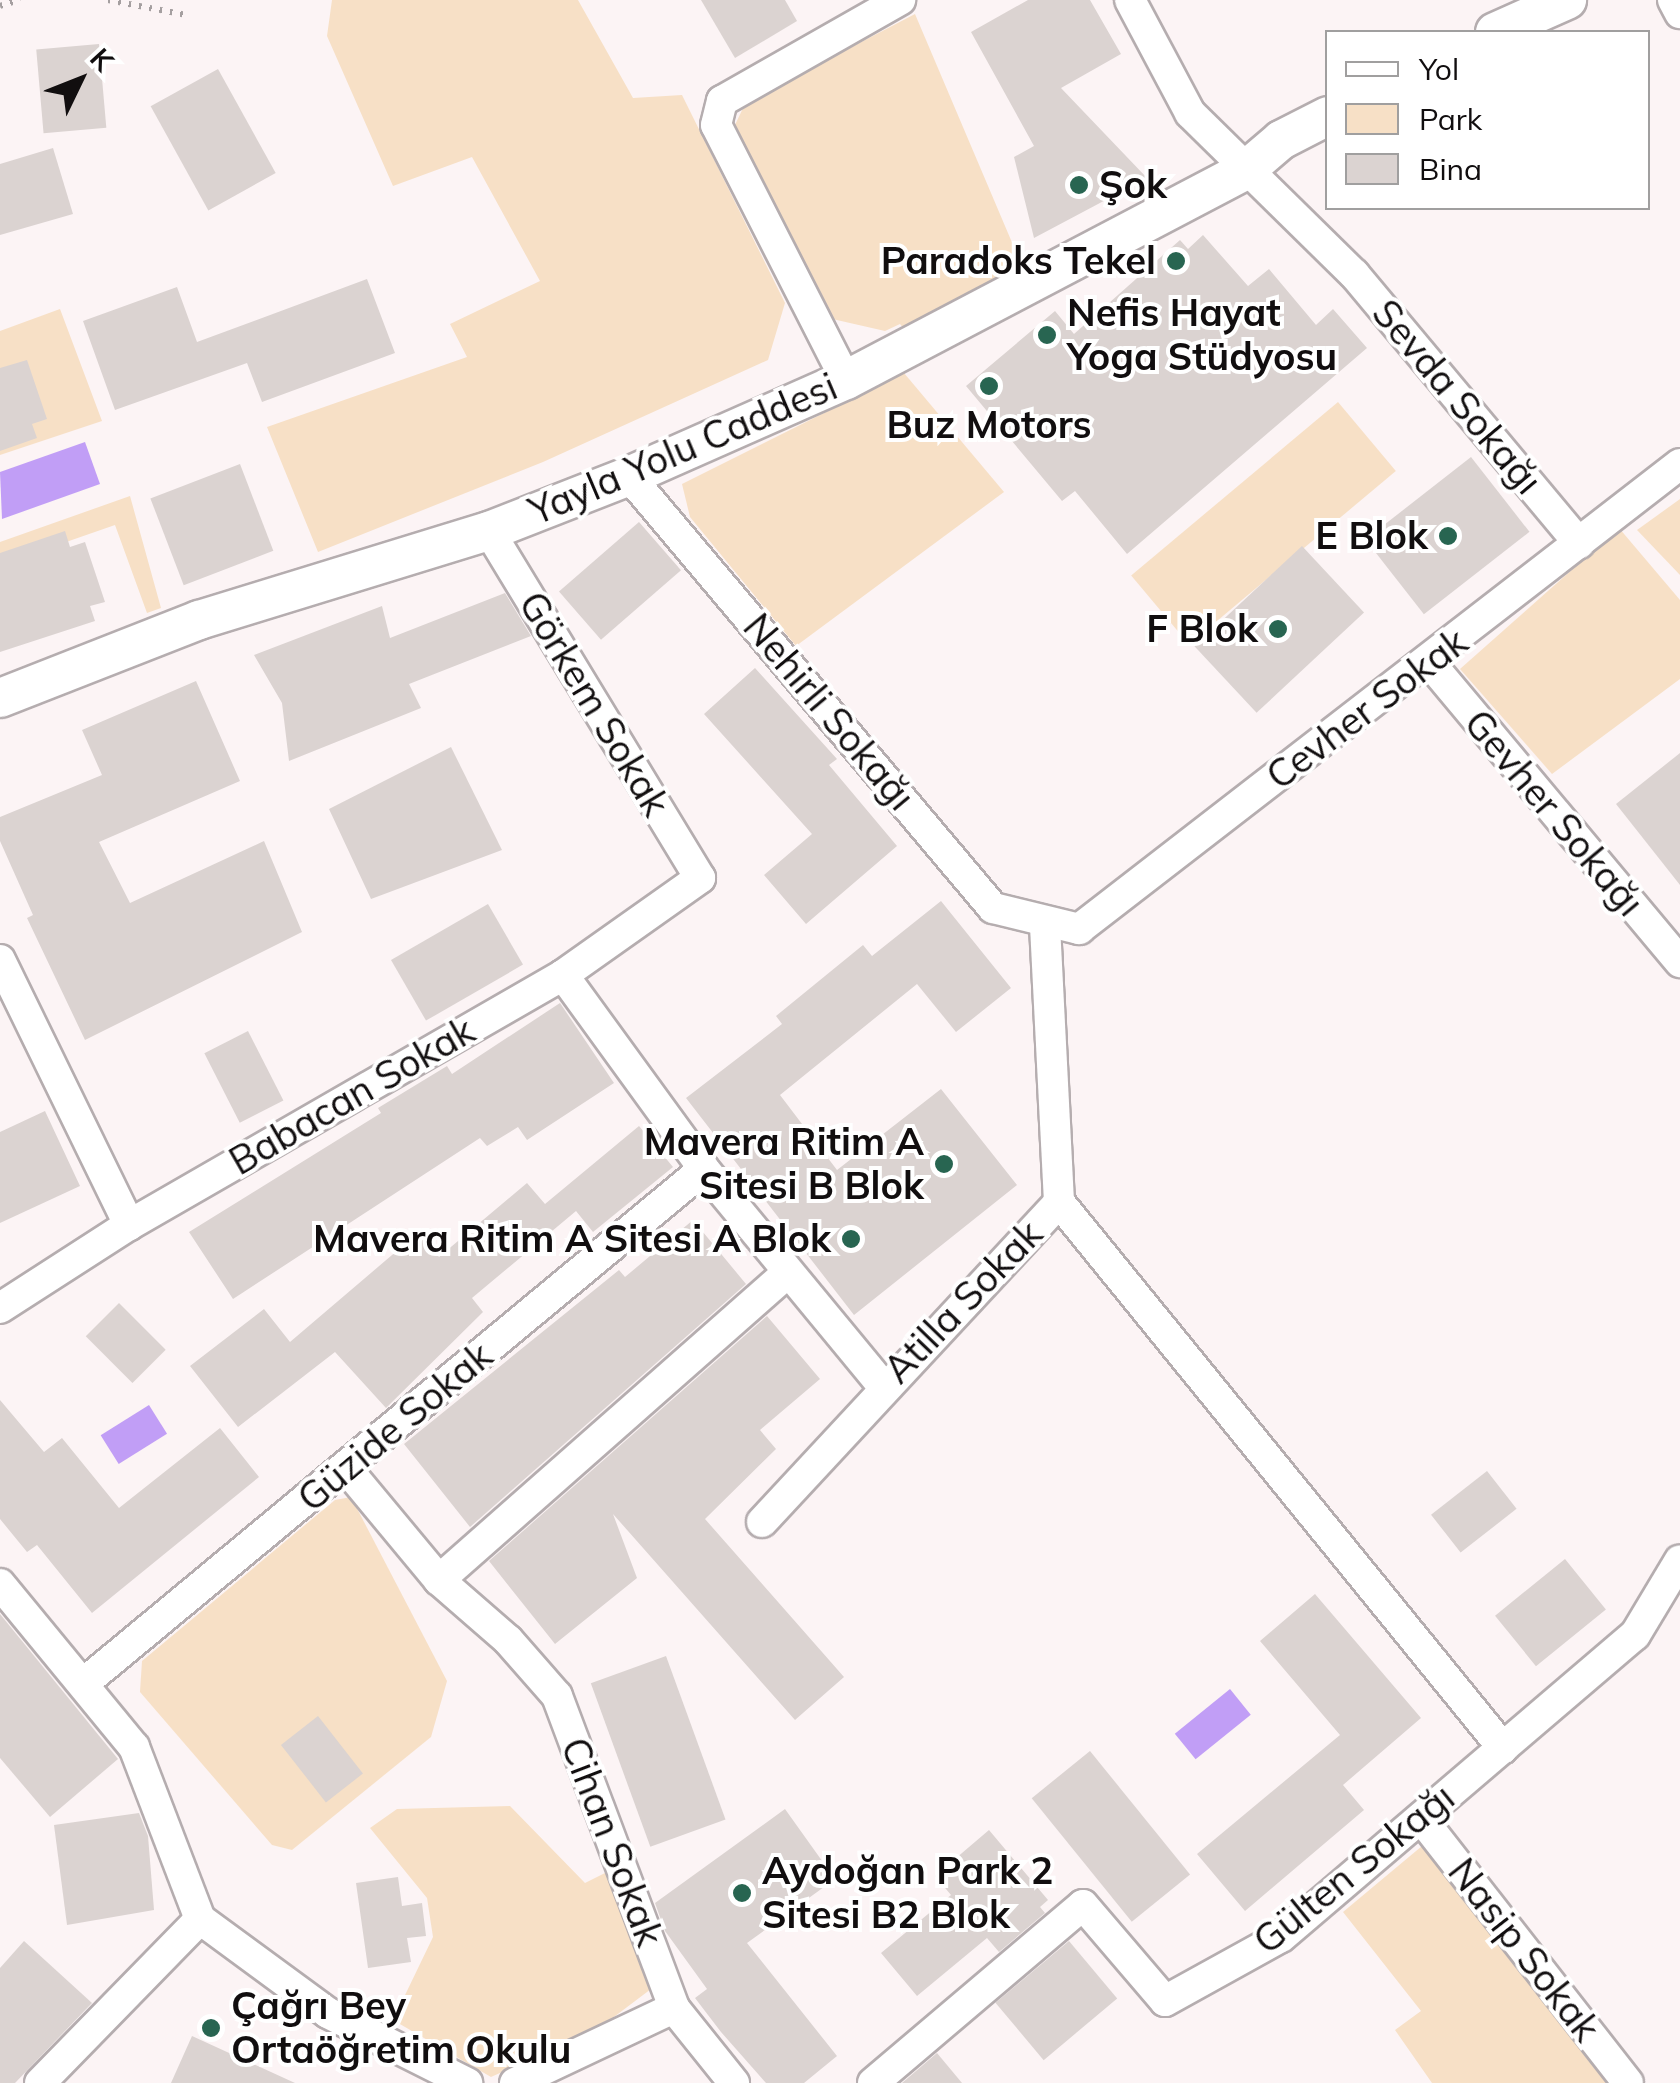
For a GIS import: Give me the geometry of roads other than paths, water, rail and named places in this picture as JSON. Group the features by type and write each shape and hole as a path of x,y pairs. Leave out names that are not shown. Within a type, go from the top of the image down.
{"street":[{"path":"846,380 716,125 722,102 900,0"},
{"name":"Sevda Sokağı","path":"1130,0 1190,113 1354,274 1579,544"},
{"path":"1500,30 1567,0"},
{"path":"1673,0 1680,13"},
{"name":"Yayla Yolu Caddesi","path":"0,698 199,620 489,531 629,476 846,380 1246,170 1280,140 1325,118"},
{"name":"Cevher Sokak","path":"1045,922 1079,929 1430,663 1680,464"},
{"name":"Nehirli Sokağı","path":"629,476 993,908 1045,922"},
{"name":"Görkem Sokak","path":"489,531 700,878"},
{"name":"Gevher Sokağı","path":"1430,663 1680,962"},
{"name":"Babacan Sokak","path":"0,1308 129,1225 563,975 700,878"},
{"name":"Atilla Sokak","path":"762,1522 882,1386 1060,1202 1045,922"},
{"path":"0,960 129,1225"},
{"path":"563,975 704,1169 882,1386"},
{"name":"Güzide Sokak","path":"84,1682 704,1169"},
{"path":"1060,1202 1503,1748"},
{"path":"439,1580 788,1272"},
{"name":"Cihan Sokak","path":"346,1468 439,1580 557,1696 674,2008 734,2083"},
{"name":"Gülten Sokağı","path":"873,2083 1084,1905 1165,2001 1281,1937 1636,1635 1680,1560"},
{"path":"0,1584 134,1747 200,1919 328,2013 467,2083"},
{"name":"Nasip Sokak","path":"1421,1818 1628,2083"},
{"path":"40,2083 200,1919"},
{"path":"515,2083 674,2008"}],"place":[{"name":"Şok","path":"1079,185"},
{"name":"Paradoks Tekel","path":"1176,261"},
{"name":"Nefis Hayat Yoga Stüdyosu","path":"1047,335"},
{"name":"Buz Motors","path":"989,386"},
{"name":"E Blok","path":"1448,536"},
{"name":"F Blok","path":"1278,629"},
{"name":"Mavera Ritim A Sitesi B Blok","path":"944,1164"},
{"name":"Mavera Ritim A Sitesi A Blok","path":"851,1239"},
{"name":"Aydoğan Park 2 Sitesi B2 Blok","path":"742,1893"},
{"name":"Çağrı Bey Ortaöğretim Okulu","path":"211,2028"}]}
